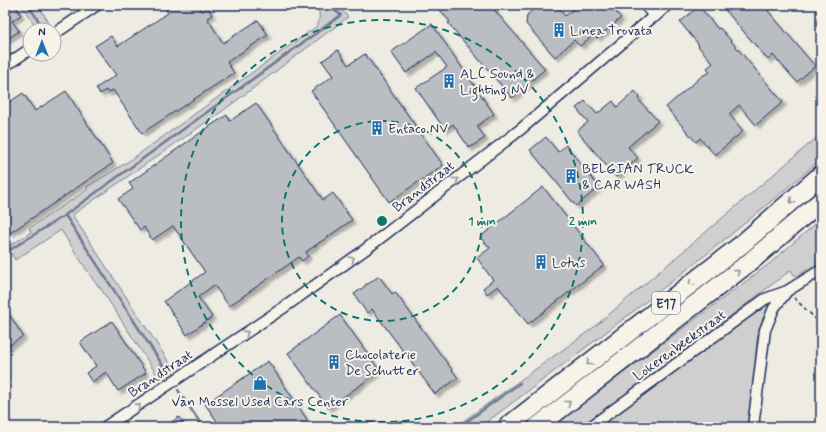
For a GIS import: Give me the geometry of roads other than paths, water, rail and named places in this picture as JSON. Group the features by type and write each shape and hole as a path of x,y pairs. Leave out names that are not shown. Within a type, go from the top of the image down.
{"highway":[{"name":"E17","path":"506,427 741,245 821,175"},
{"name":"E17","path":"538,427 751,261 821,201"}],"street":[{"path":"62,29 97,5"},
{"path":"645,5 654,16"},
{"name":"Brandstraat","path":"105,427 286,306 366,249 521,129 666,5"},
{"path":"5,66 22,55"},
{"path":"753,427 765,330 774,308 787,291 821,270"},
{"name":"Lokerenbeekstraat","path":"590,427 765,299 787,291"}],"waterway":[{"path":"28,5 39,22"},
{"path":"5,253 65,215 341,15 327,5"},
{"path":"65,215 169,375"},
{"path":"459,427 520,383"},
{"path":"178,390 203,427"}],"place":[{"name":"Linea Trovata","path":"559,30"},
{"name":"ALC Sound & Lighting NV","path":"449,81"},
{"name":"Entaco NV","path":"377,128"},
{"name":"BELGIAN TRUCK & CAR WASH","path":"571,176"},
{"name":"Lotus","path":"541,262"},
{"name":"Chocolaterie De Schutter","path":"334,362"},
{"name":"Van Mossel Used Cars Center","path":"260,383"}]}
